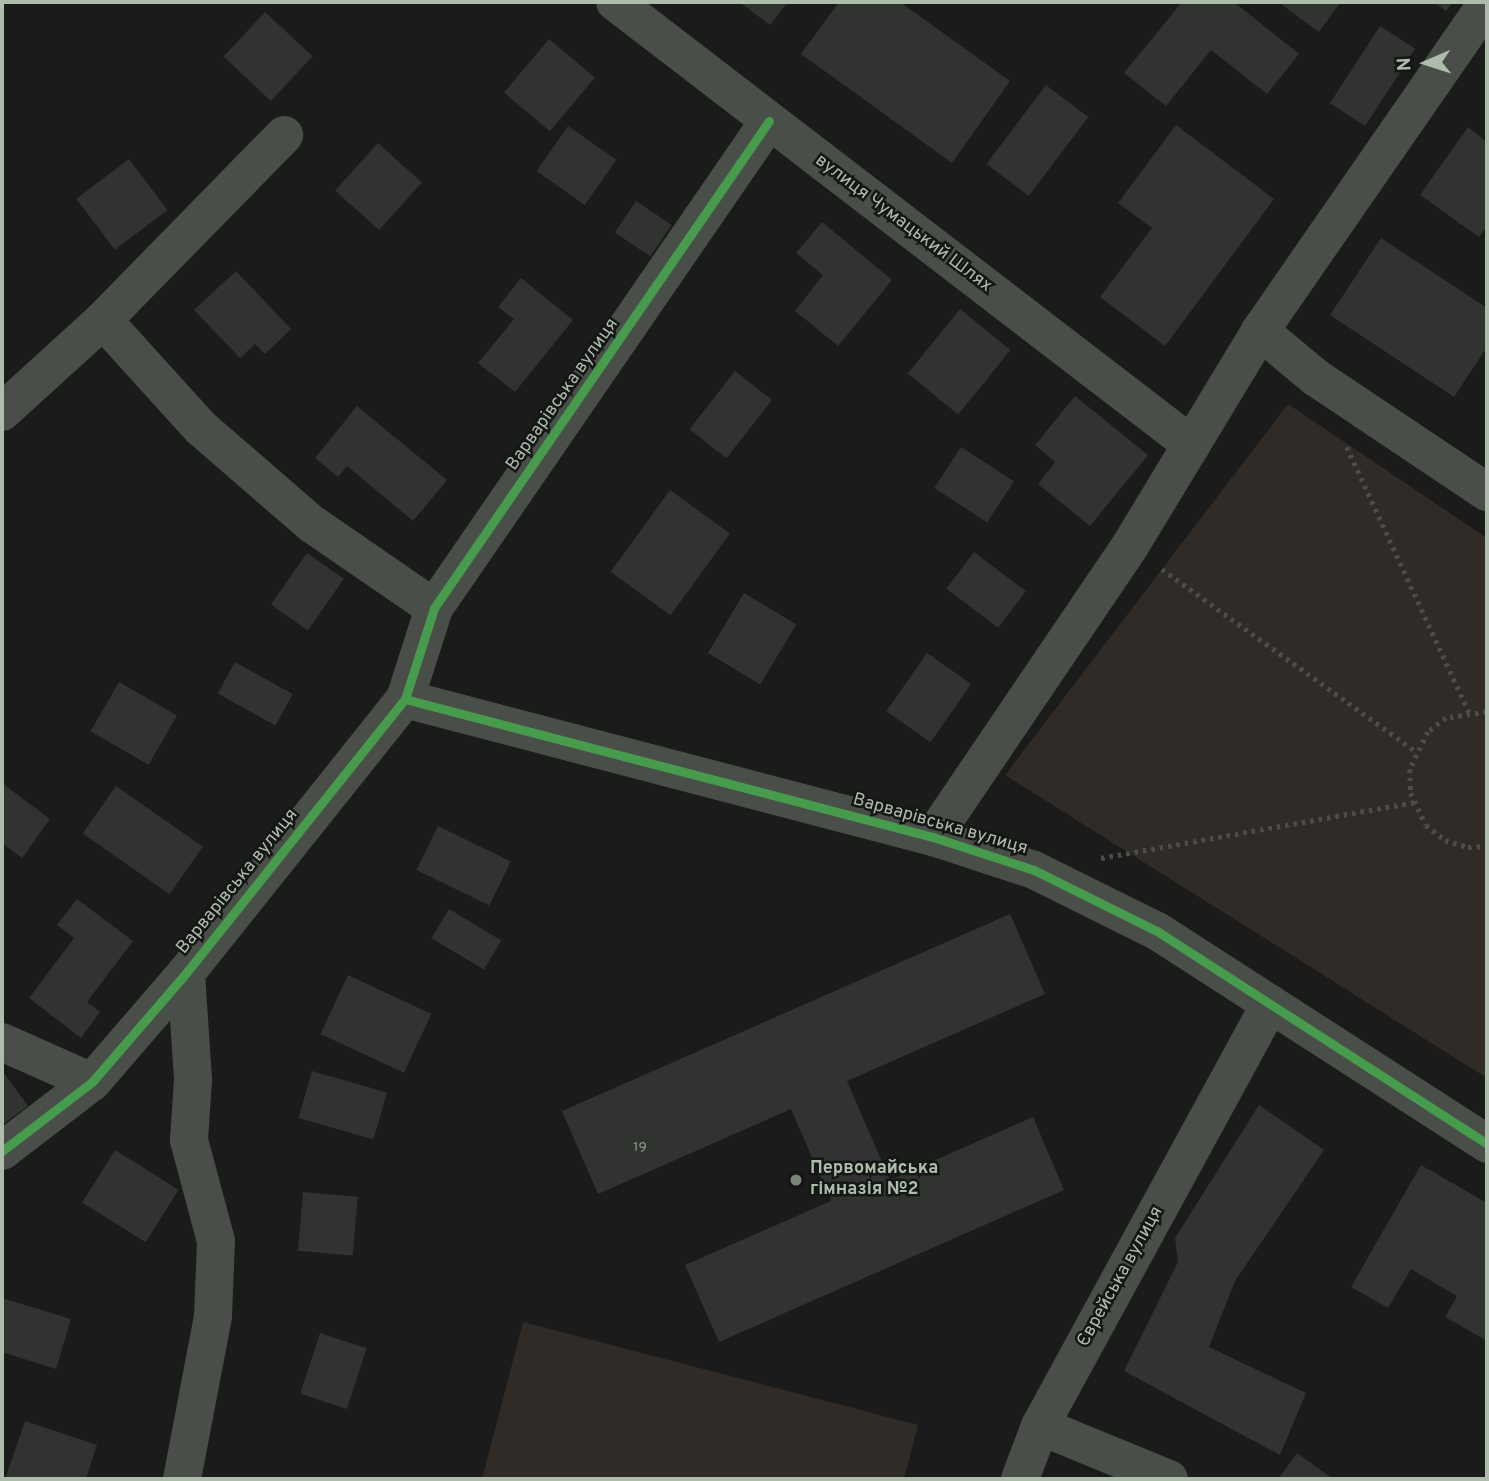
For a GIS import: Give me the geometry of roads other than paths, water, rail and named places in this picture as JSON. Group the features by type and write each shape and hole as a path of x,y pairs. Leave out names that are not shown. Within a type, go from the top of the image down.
{"street":[{"name":"вулиця Чумацький Шлях","path":"615,2 1192,445"},
{"path":"933,837 1130,546 1260,331 1487,3"},
{"name":"Варварівська вулиця","path":"2,1151 92,1082 186,973 405,699 434,608 769,121"},
{"path":"2,412 103,320 284,135"},
{"path":"103,320 211,437 312,524 434,608"},
{"path":"1260,331 1315,377 1487,492"},
{"name":"Варварівська вулиця","path":"405,699 933,837 1034,870 1157,932 1487,1144"},
{"path":"182,1479 213,1316 216,1241 189,1140 193,1079 186,973"},
{"name":"Єврейська вулиця","path":"1020,1479 1040,1426 1270,1004"},
{"path":"2,1042 92,1082"},
{"path":"1040,1426 1170,1479"}],"place":[{"name":"Первомайська гімназія №2","path":"796,1180"}]}
